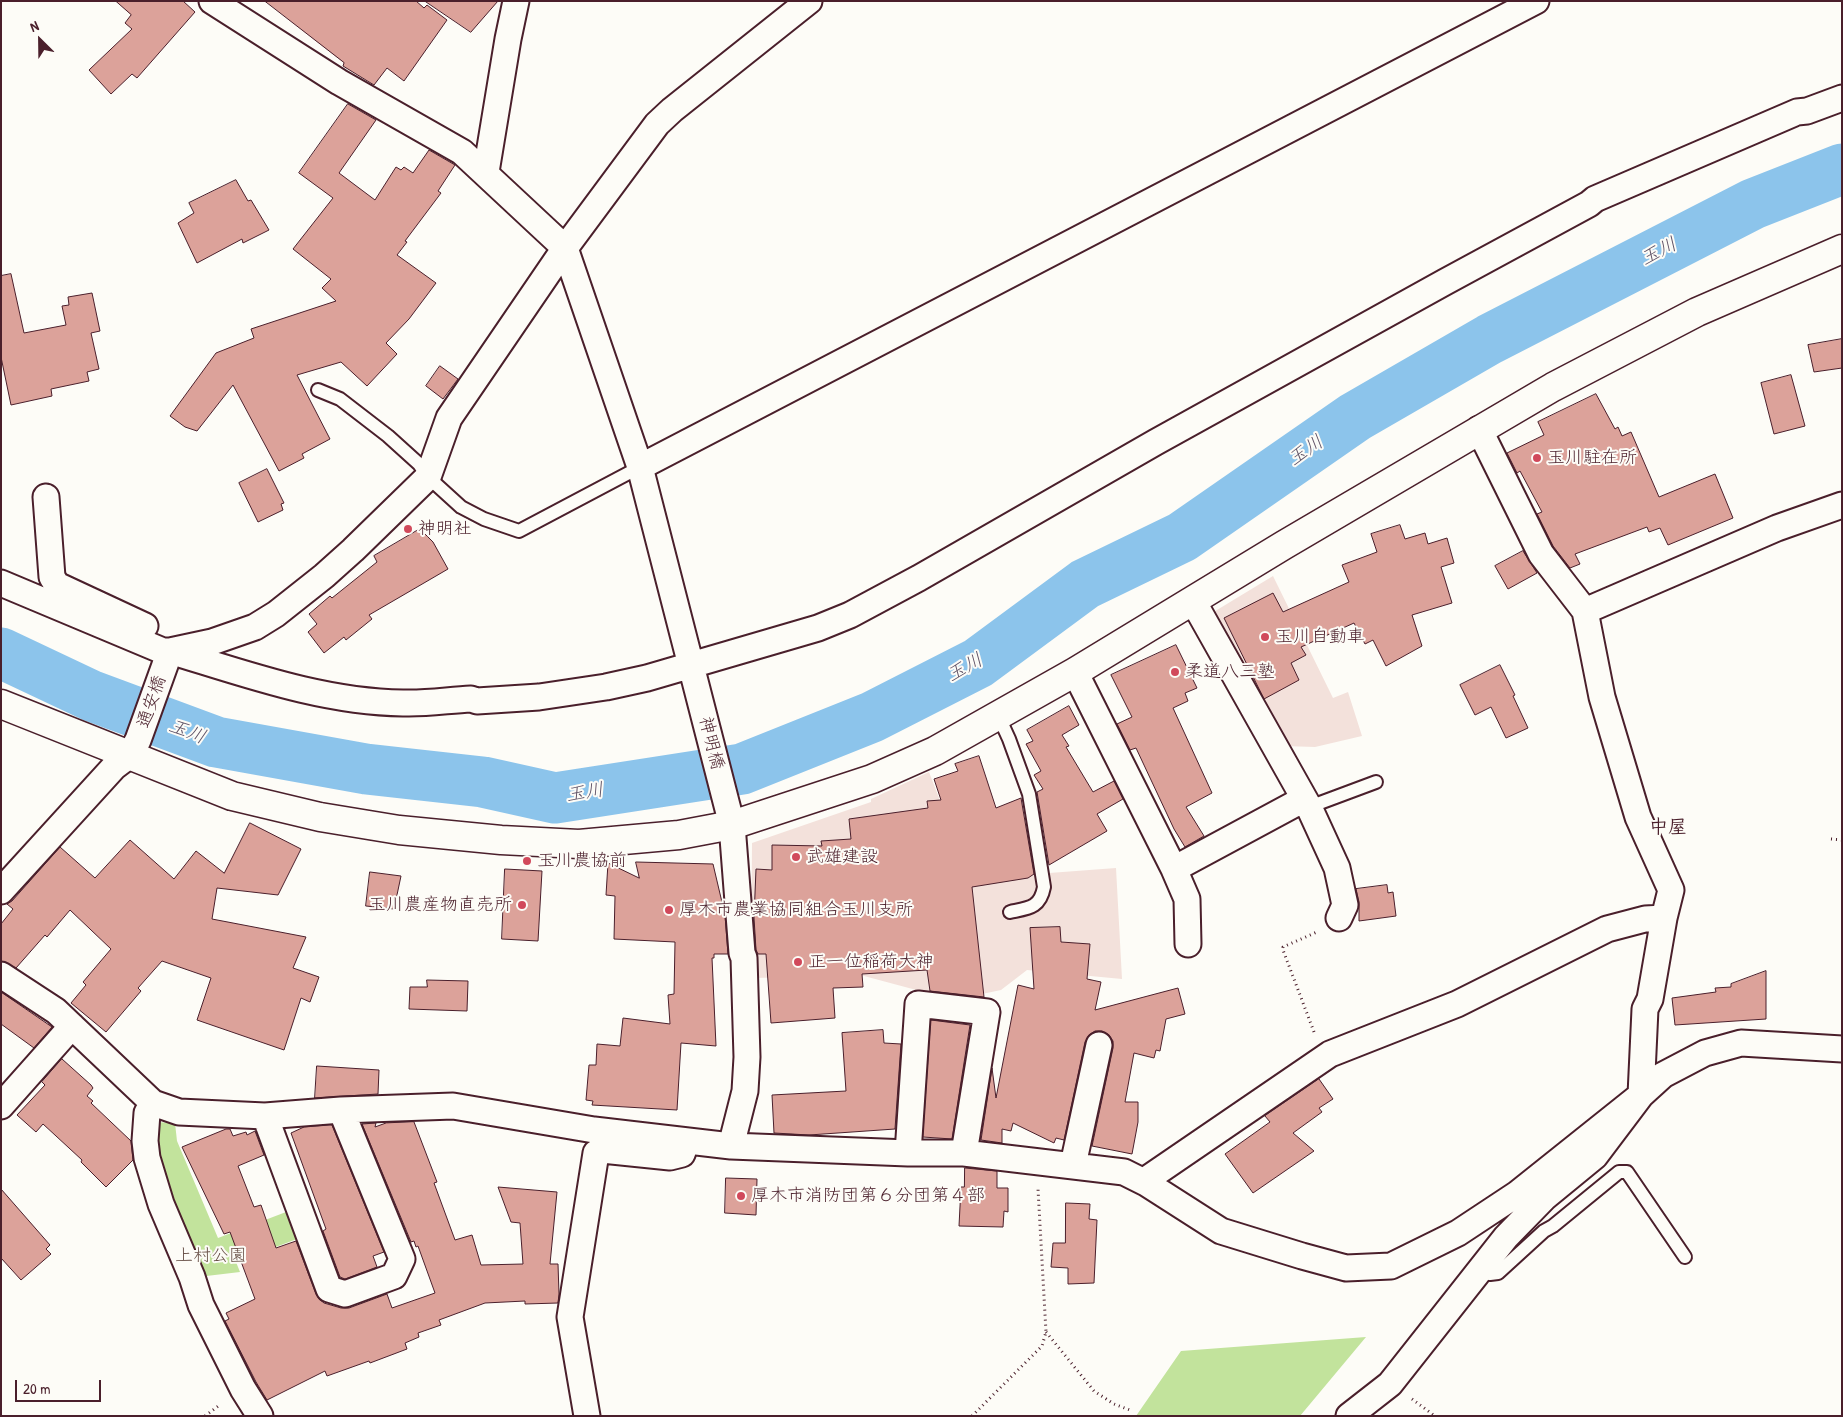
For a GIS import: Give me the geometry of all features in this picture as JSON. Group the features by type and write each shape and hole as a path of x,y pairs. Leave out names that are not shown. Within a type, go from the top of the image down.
{"street":[{"path":"212,1 339,82 462,152 486,172 565,248"},
{"path":"486,172 516,1"},
{"path":"168,657 255,627 276,614 353,550 428,477 449,418 565,248 657,124 810,1"},
{"path":"640,467 1536,1"},
{"path":"1,583 163,651 168,657 338,697 403,703 472,698 477,701 539,697 606,688 647,678 692,671 818,628 850,615 919,578 1156,442 1595,199 1796,112 1807,111 1842,98"},
{"name":"神明橋","path":"565,248 640,467 730,817 744,958 747,1057 745,1091 732,1146"},
{"path":"1,704 134,748 232,796 320,817 399,830 501,840 579,844 679,835 730,817 872,779 935,751 1075,672 1479,429 1553,387 1697,312 1842,249"},
{"path":"1349,1416 1390,1384 1506,1237 1545,1197 1595,1156 1641,1095 1646,1009 1650,999 1664,918 1671,890 1635,808 1602,697 1585,611 1541,554 1479,429"},
{"path":"46,497 52,577 57,585 166,635 168,657"},
{"path":"1585,611 1777,528 1842,505"},
{"path":"1193,601 1307,803 1337,868 1345,904 1339,918"},
{"name":"通安橋","path":"134,748 168,657"},
{"path":"1075,672 1174,869 1187,899 1188,944"},
{"path":"1,891 114,767 134,748"},
{"path":"1174,869 1307,803"},
{"path":"1146,1183 1150,1177 1330,1054 1457,1004 1607,928 1645,919 1664,918"},
{"path":"1,975 56,1011 153,1103 179,1112 264,1116 341,1110 453,1106 594,1130 732,1146 908,1153 964,1153 1073,1165 1124,1172 1146,1183 1221,1231 1346,1268 1391,1266 1458,1233 1517,1194 1641,1095 1662,1075 1705,1052 1741,1043 1842,1050"},
{"path":"908,1153 918,1004 986,1012 964,1153"},
{"path":"1,1106 72,1026"},
{"path":"1073,1165 1099,1045"},
{"path":"153,1103 148,1113 145,1141 147,1158 161,1204 192,1277 201,1305 243,1389 260,1416"},
{"path":"264,1116 329,1289 345,1294 394,1276 402,1259 341,1110"},
{"path":"587,1416 570,1317 596,1153 602,1150 670,1157 682,1154 687,1141"}],"lane":[{"path":"318,390 340,399 388,436 419,464 428,477 461,507 484,519 519,531 640,467"},
{"path":"998,715 1029,794 1044,887 1040,900 1034,906 1010,912"},
{"path":"1307,803 1376,782"},
{"path":"1481,1270 1490,1274 1498,1273 1544,1231 1553,1226 1619,1172 1627,1172 1685,1257"}],"path":[{"path":"1831,839 1842,840"},
{"path":"1324,1059 1282,950 1283,947 1334,925 1339,918"},
{"path":"972,1416 1042,1346 1046,1332 1036,1161"},
{"path":"1046,1332 1094,1391 1114,1404 1130,1410"}],"shaded area":[{"path":"1273,576 1333,698 1348,692 1362,736 1315,747 1283,746 1212,613"},
{"path":"929,772 954,837 1028,823 1036,874 1116,868 1122,979 1027,970 1001,990 982,994 935,995 864,976 751,978 752,843 871,802 871,799"}],"green space":[{"name":"上村公園","path":"154,1122 175,1123 177,1141 218,1238 286,1212 297,1239 236,1262 240,1272 198,1277 161,1188"},
{"path":"1366,1337 1300,1416 1136,1416 1181,1351"}],"building":[{"path":"116,1 183,1 195,12 137,78 132,74 111,94 89,70 132,29 125,23 131,15"},
{"path":"265,1 416,1 424,8 427,5 447,20 404,81 387,68 374,85 343,66 344,63"},
{"path":"425,1 498,1 471,32"},
{"path":"348,104 376,120 339,173 375,200 396,167 401,170 404,167 413,173 429,150 455,165 438,191 441,193 405,241 407,242 397,255 436,283 409,319 386,343 397,354 367,386 341,362 297,375 330,439 302,454 304,458 279,471 233,385 197,431 185,427 170,416 216,353 254,338 251,329 336,301 322,288 331,279 293,249 333,198 299,173"},
{"path":"236,180 248,201 251,200 269,230 243,243 242,239 197,263 178,223 194,213 189,203"},
{"path":"11,274 24,333 66,325 62,306 69,305 68,297 92,293 100,331 91,333 99,369 87,372 89,381 51,389 52,396 11,405 1,357 1,276"},
{"path":"1842,339 1842,368 1814,372 1808,345"},
{"path":"440,366 458,379 443,399 426,386"},
{"path":"1791,375 1805,426 1774,434 1761,383"},
{"path":"1596,394 1615,429 1618,427 1622,436 1631,432 1659,497 1715,474 1733,518 1668,545 1660,528 1649,532 1647,527 1575,554 1580,564 1570,568 1553,546 1537,514 1542,512 1520,471 1517,473 1507,453 1544,435 1538,422"},
{"path":"267,469 284,503 281,504 283,510 258,522 239,483"},
{"path":"1400,525 1405,539 1425,533 1428,544 1447,538 1454,563 1441,567 1452,603 1412,615 1422,646 1386,666 1373,640 1365,644 1354,623 1301,647 1306,655 1291,663 1299,680 1264,699 1224,618 1273,593 1283,612 1349,582 1342,565 1377,552 1371,534"},
{"path":"420,529 433,542 448,569 369,615 372,619 346,640 344,637 324,653 308,632 317,624 309,614 330,596 332,598 377,562 374,556"},
{"path":"1523,551 1537,573 1508,589 1495,566"},
{"path":"1176,645 1197,688 1185,693 1188,701 1173,708 1212,793 1186,807 1204,836 1185,847 1174,829 1136,748 1130,750 1117,724 1132,717 1111,675"},
{"path":"1500,665 1515,695 1513,696 1528,728 1506,738 1491,707 1475,715 1460,685"},
{"path":"1069,706 1079,725 1062,735 1069,746 1066,747 1093,792 1114,781 1123,799 1097,814 1107,831 1049,865 1037,792 1043,789 1034,775 1041,771 1026,744 1033,741 1027,730"},
{"path":"979,756 996,808 1021,798 1034,874 1028,878 972,887 984,997 930,991 927,970 862,974 863,987 833,988 835,1018 771,1023 766,954 758,954 756,950 754,918 756,869 772,870 772,845 822,846 821,841 851,839 849,819 928,808 927,801 941,800 934,779 958,771 955,764"},
{"path":"250,823 301,849 278,895 217,888 212,919 306,937 293,968 319,977 310,1002 301,998 284,1050 197,1020 211,978 162,961 138,988 141,991 106,1032 71,1003 86,985 83,982 111,949 70,910 47,937 45,935 16,968 1,961 1,924 13,909 7,904 12,901 60,847 95,878 130,840 174,879 196,851 224,873"},
{"path":"636,862 713,864 725,915 728,954 714,954 714,958 712,958 716,1046 681,1043 677,1110 592,1105 593,1101 586,1100 589,1065 596,1065 597,1044 620,1046 623,1018 670,1024 668,995 674,994 675,942 614,939 615,896 606,895 608,863 639,878"},
{"name":"玉川農産物直売所","path":"505,869 542,871 538,941 502,939"},
{"path":"370,872 401,876 394,909 366,906"},
{"path":"1387,885 1388,893 1393,892 1396,916 1359,921 1359,902 1356,889"},
{"path":"1060,927 1061,942 1090,944 1087,979 1101,982 1095,1010 1178,988 1185,1014 1166,1019 1160,1051 1156,1050 1154,1058 1134,1053 1125,1102 1138,1102 1138,1122 1132,1154 1092,1146 1113,1048 1113,1041 1109,1035 1102,1031 1095,1031 1089,1035 1085,1042 1064,1140 1056,1138 1054,1143 1013,1123 1011,1131 1002,1129 1002,1143 981,1140 992,1068 996,1098 1018,985 1034,989 1030,928"},
{"path":"1766,971 1766,1019 1675,1025 1672,998 1716,992 1715,988 1731,987 1731,984"},
{"path":"427,980 468,981 467,1011 409,1009 410,987 427,987"},
{"path":"1,992 52,1027 34,1048 1,1024"},
{"path":"931,1020 970,1025 952,1139 923,1137"},
{"path":"883,1030 884,1043 901,1044 895,1129 809,1135 774,1133 772,1095 846,1091 842,1033"},
{"path":"62,1059 93,1088 87,1096 93,1101 91,1103 131,1141 133,1160 106,1187 81,1162 82,1160 43,1124 36,1132 17,1115 45,1085 42,1082"},
{"path":"317,1066 379,1070 378,1094 315,1098"},
{"path":"1319,1079 1333,1099 1319,1108 1322,1112 1293,1133 1314,1151 1253,1193 1225,1154 1270,1122 1265,1116"},
{"path":"414,1122 437,1182 434,1183 455,1240 472,1235 481,1265 523,1264 520,1223 511,1222 498,1187 557,1192 550,1264 558,1264 558,1303 525,1304 525,1301 485,1303 439,1320 441,1325 418,1333 419,1337 405,1343 407,1349 327,1376 325,1371 267,1400 225,1321 229,1319 226,1313 255,1299 230,1232 224,1234 182,1147 226,1129 230,1129 233,1136 246,1132 247,1135 255,1131 264,1155 238,1166 254,1207 261,1205 276,1248 296,1241 316,1294 324,1303 341,1308 349,1308 387,1294 392,1308 435,1293 418,1246 416,1247 414,1241 411,1242 362,1124 376,1123 375,1127 386,1123"},
{"path":"332,1125 384,1252 373,1256 377,1267 345,1279 340,1277 323,1231 326,1229 291,1133 304,1127"},
{"path":"965,1168 997,1171 997,1188 1008,1188 1008,1212 1004,1211 1003,1227 959,1226 961,1187 964,1187"},
{"name":"厚木市消防団第６分団第４部","path":"726,1178 757,1179 756,1215 725,1213"},
{"path":"1,1189 50,1245 46,1249 51,1254 21,1280 1,1258"},
{"path":"1066,1203 1090,1204 1089,1219 1097,1220 1094,1283 1068,1284 1068,1268 1051,1267 1053,1243 1065,1243"}],"waterway":[{"name":"玉川","path":"1,653 92,696 216,742 366,769 483,782 555,798 742,769 872,717 978,663 1085,584 1182,537 1355,417 1490,339 1753,204 1842,169"}],"place":[{"name":"玉川駐在所","path":"1537,458"},
{"name":"神明社","path":"408,529"},
{"name":"玉川自動車","path":"1265,637"},
{"name":"柔道八三塾","path":"1175,672"},
{"name":"武雄建設","path":"796,857"},
{"name":"玉川農協前","path":"527,861"},
{"name":"玉川農産物直売所","path":"522,905"},
{"name":"厚木市農業協同組合玉川支所","path":"669,910"},
{"name":"正一位稲荷大神","path":"798,962"},
{"name":"厚木市消防団第６分団第４部","path":"741,1196"}],"district":[{"name":"中屋","path":"1668,828"}]}
